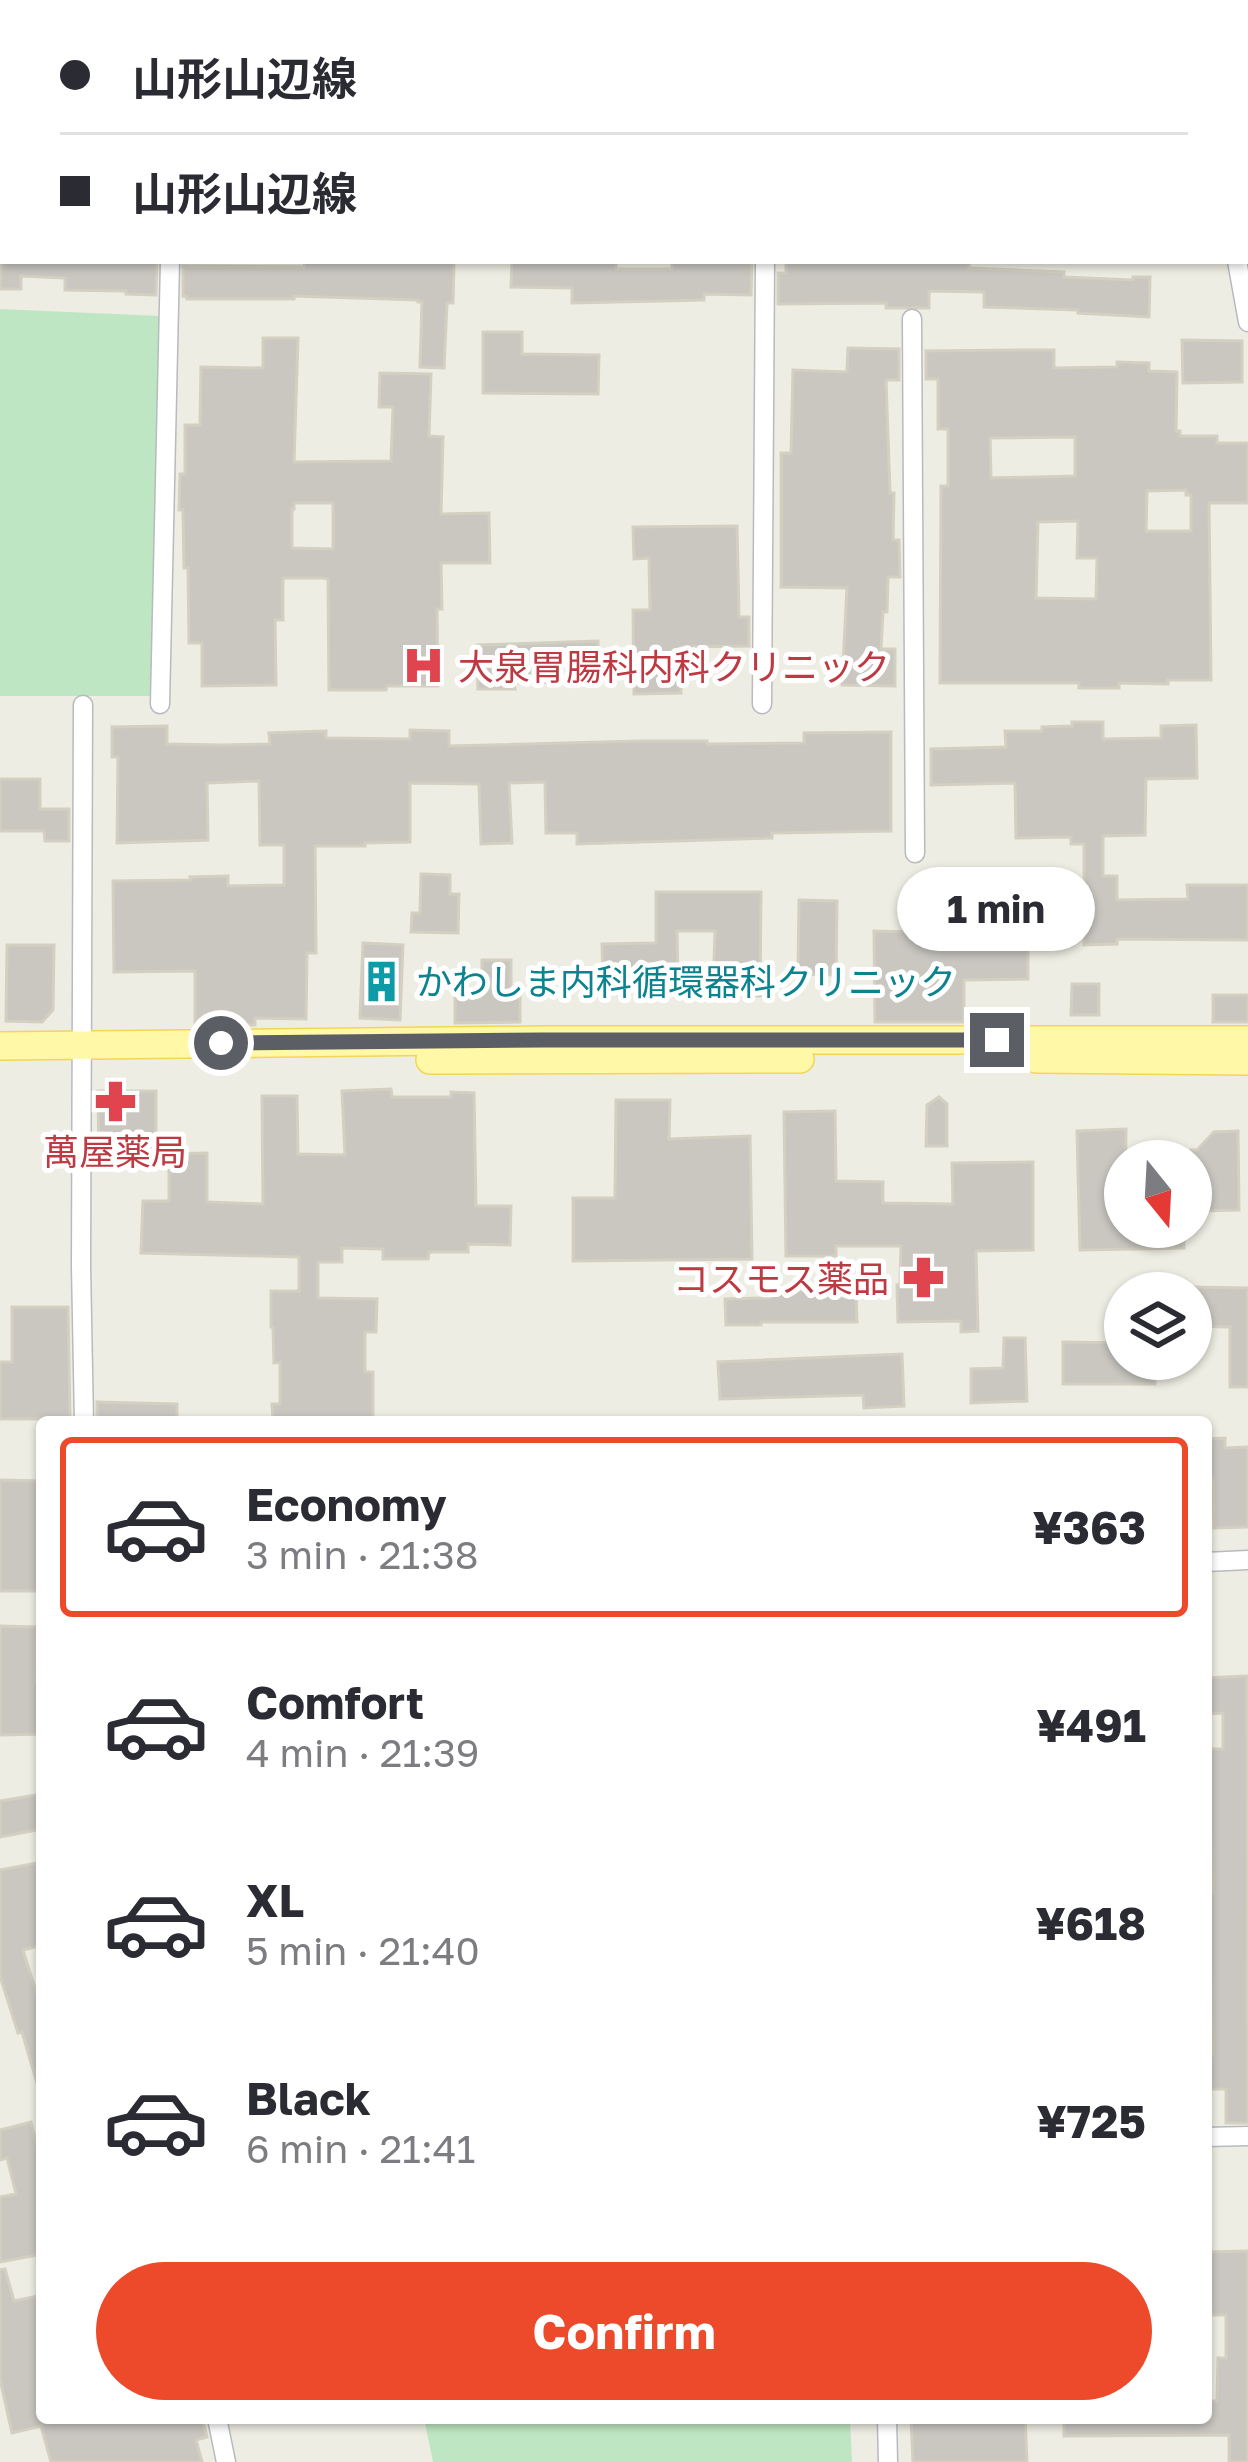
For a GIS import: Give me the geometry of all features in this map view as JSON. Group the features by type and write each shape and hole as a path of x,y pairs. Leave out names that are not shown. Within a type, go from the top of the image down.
{"main road":[{"path":"0,1064 83,1054 520,1040 1248,1040"},
{"path":"0,1046 83,1054 1248,1060"}],"street":[{"path":"160,704 170,264"},
{"path":"762,704 765,264"},
{"path":"1238,264 1248,322"},
{"path":"912,320 915,853"},
{"path":"83,705 84,1416"},
{"path":"1212,1562 1248,1560"},
{"path":"1212,2138 1248,2136"},
{"path":"219,2424 226,2462"},
{"path":"887,2424 888,2462"}],"green space":[{"path":"0,309 160,316 152,696 0,696"},
{"path":"425,2424 850,2424 852,2462 433,2462"}],"building":[{"path":"0,264 157,264 156,295 65,290 65,278 21,276 21,289 0,289"},
{"path":"454,264 444,368 420,367 422,302 418,300 183,296 183,266"},
{"path":"512,264 672,269 672,264 752,264 751,295 704,294 704,300 572,303 572,288 511,287"},
{"path":"786,264 969,264 969,268 1064,272 1064,277 1150,277 1149,317 984,307 984,292 929,291 929,308 886,308 886,303 778,304 778,273 786,273"},
{"path":"483,332 522,332 522,354 599,355 598,394 483,393"},
{"path":"263,338 298,338 294,462 391,461 393,407 379,407 380,373 431,374 429,436 443,437 441,514 489,513 490,563 441,563 438,686 329,690 328,579 283,578 283,620 275,620 276,685 202,686 202,643 189,643 188,568 184,568 183,510 179,510 185,425 200,425 201,367 263,368","holes":["294,503 333,503 333,549 292,548"]},
{"path":"1182,340 1242,341 1242,382 1183,383"},
{"path":"848,348 899,349 899,380 886,380 893,540 899,540 900,577 888,577 881,649 895,649 895,686 842,685 847,588 781,587 781,453 791,453 793,370 847,372"},
{"path":"1054,350 1054,368 1149,363 1149,371 1177,372 1176,431 1180,436 1217,436 1217,443 1248,443 1248,503 1209,503 1211,680 1119,683 1119,688 1079,688 1079,683 940,683 941,486 948,486 948,429 938,429 938,379 926,379 926,351","holes":["1075,437 1075,476 991,478 990,438","1186,490 1191,495 1191,531 1146,531 1147,491","1078,521 1077,558 1097,558 1096,599 1036,598 1038,522"]},
{"path":"737,526 739,617 749,617 749,646 681,647 681,693 634,694 633,610 650,610 649,558 634,559 633,527"},
{"path":"598,641 599,681 514,683 515,689 478,689 477,645"},
{"path":"1072,722 1103,722 1103,739 1161,738 1161,726 1196,725 1197,778 1146,779 1145,835 1103,836 1103,876 1117,876 1117,900 1188,899 1187,885 1248,885 1248,940 1117,939 1117,944 1084,945 1084,844 1071,844 1071,837 1016,838 1015,783 931,785 931,749 1006,747 1005,731 1042,731 1042,727 1072,726"},
{"path":"167,726 167,744 222,745 270,744 269,733 326,731 326,738 410,739 410,730 449,731 449,746 804,743 804,733 891,732 891,831 577,844 577,833 546,833 545,782 509,783 512,843 481,844 479,784 410,783 410,842 315,846 316,953 307,953 306,1019 255,1018 255,1025 195,1026 195,971 114,972 113,881 228,876 228,886 284,885 284,845 260,845 259,781 207,783 208,840 117,843 118,757 112,757 112,727"},
{"path":"0,779 40,779 40,809 69,809 69,841 45,841 44,831 0,831"},
{"path":"421,874 450,875 450,894 459,894 458,933 411,932 412,913 420,913"},
{"path":"970,879 1030,880 1030,909 964,908 964,949 1028,948 1028,979 964,980 964,1022 875,1022 874,931 910,932 909,889 970,887"},
{"path":"656,892 761,892 760,996 713,994 715,931 677,931 678,983 603,984 602,944 656,943"},
{"path":"799,900 837,901 836,975 798,974"},
{"name":"かわしま内科循環器科クリニック","path":"363,943 403,945 400,1020 360,1018"},
{"path":"7,945 54,945 53,1010 42,1022 6,1021"},
{"path":"482,960 511,960 511,995 520,995 520,1022 455,1023 455,997 481,998"},
{"path":"1072,984 1099,984 1099,1015 1071,1015"},
{"path":"1213,995 1248,995 1248,1022 1213,1022"},
{"path":"391,1089 392,1097 474,1093 476,1206 511,1206 510,1245 468,1244 468,1252 429,1252 428,1259 383,1259 383,1249 342,1248 342,1262 318,1262 318,1298 377,1299 376,1332 365,1332 365,1372 373,1372 373,1416 273,1416 272,1404 280,1404 280,1362 274,1363 271,1291 299,1291 299,1257 141,1253 143,1201 169,1201 169,1154 207,1153 207,1202 263,1204 262,1096 297,1096 298,1154 345,1155 342,1091"},
{"path":"98,1091 156,1091 156,1167 99,1169"},
{"path":"939,1097 947,1104 947,1146 926,1146 927,1105"},
{"path":"616,1100 670,1100 669,1139 750,1136 752,1259 573,1261 573,1198 615,1198"},
{"path":"835,1111 836,1181 883,1182 883,1203 953,1204 952,1163 1033,1162 1033,1250 976,1251 978,1331 961,1332 961,1321 898,1322 901,1246 836,1246 836,1256 786,1256 784,1112"},
{"path":"1126,1129 1126,1140 1104,1140 1104,1248 1184,1248 1080,1250 1077,1131"},
{"path":"1238,1131 1239,1210 1212,1211 1212,1140 1206,1140 1214,1132"},
{"path":"1212,1287 1248,1288 1248,1387 1230,1387 1230,1327 1212,1327"},
{"path":"807,1290 807,1294 856,1293 857,1322 726,1325 725,1299 769,1298 769,1291"},
{"path":"12,1307 68,1307 70,1416 0,1419 0,1362 12,1362"},
{"path":"1004,1338 1025,1338 1027,1401 971,1403 971,1369 1003,1368"},
{"path":"1063,1342 1104,1343 1104,1380 1155,1380 1155,1384 1063,1384"},
{"path":"902,1354 904,1406 864,1408 863,1395 720,1399 718,1362"},
{"path":"97,1402 177,1404 177,1416 97,1416"},
{"path":"1225,1438 1225,1448 1248,1447 1248,1527 1214,1528 1212,1439"},
{"path":"0,1480 36,1481 36,1591 0,1591"},
{"path":"0,1626 36,1627 36,1734 0,1735"},
{"path":"1247,1676 1248,2123 1226,2123 1226,2089 1212,2089 1212,1749 1223,1749 1223,1713 1212,1714 1212,1678"},
{"path":"36,1795 36,1830 0,1837 0,1801"},
{"path":"36,1863 36,1947 23,1950 36,1992 36,2080 0,1976 0,1870"},
{"path":"31,2122 36,2142 36,2255 0,2262 0,2197 16,2194 7,2158 0,2160 0,2130"},
{"path":"1248,2251 1248,2462 1229,2462 1229,2435 1064,2436 1064,2424 1212,2424 1218,2358 1226,2358 1226,2315 1212,2315 1212,2252"},
{"path":"5,2269 14,2301 36,2296 36,2424 204,2424 207,2437 196,2440 202,2462 51,2462 41,2426 12,2433 0,2379 0,2270"},
{"path":"911,2424 1025,2424 1027,2462 913,2462"}],"place":[{"name":"大泉胃腸科内科クリニック","path":"424,666"},
{"name":"かわしま内科循環器科クリニック","path":"382,981"},
{"name":"萬屋薬局","path":"115,1101"},
{"name":"コスモス薬品","path":"923,1278"}],"route":[{"path":"221,1043 997,1040"}]}
